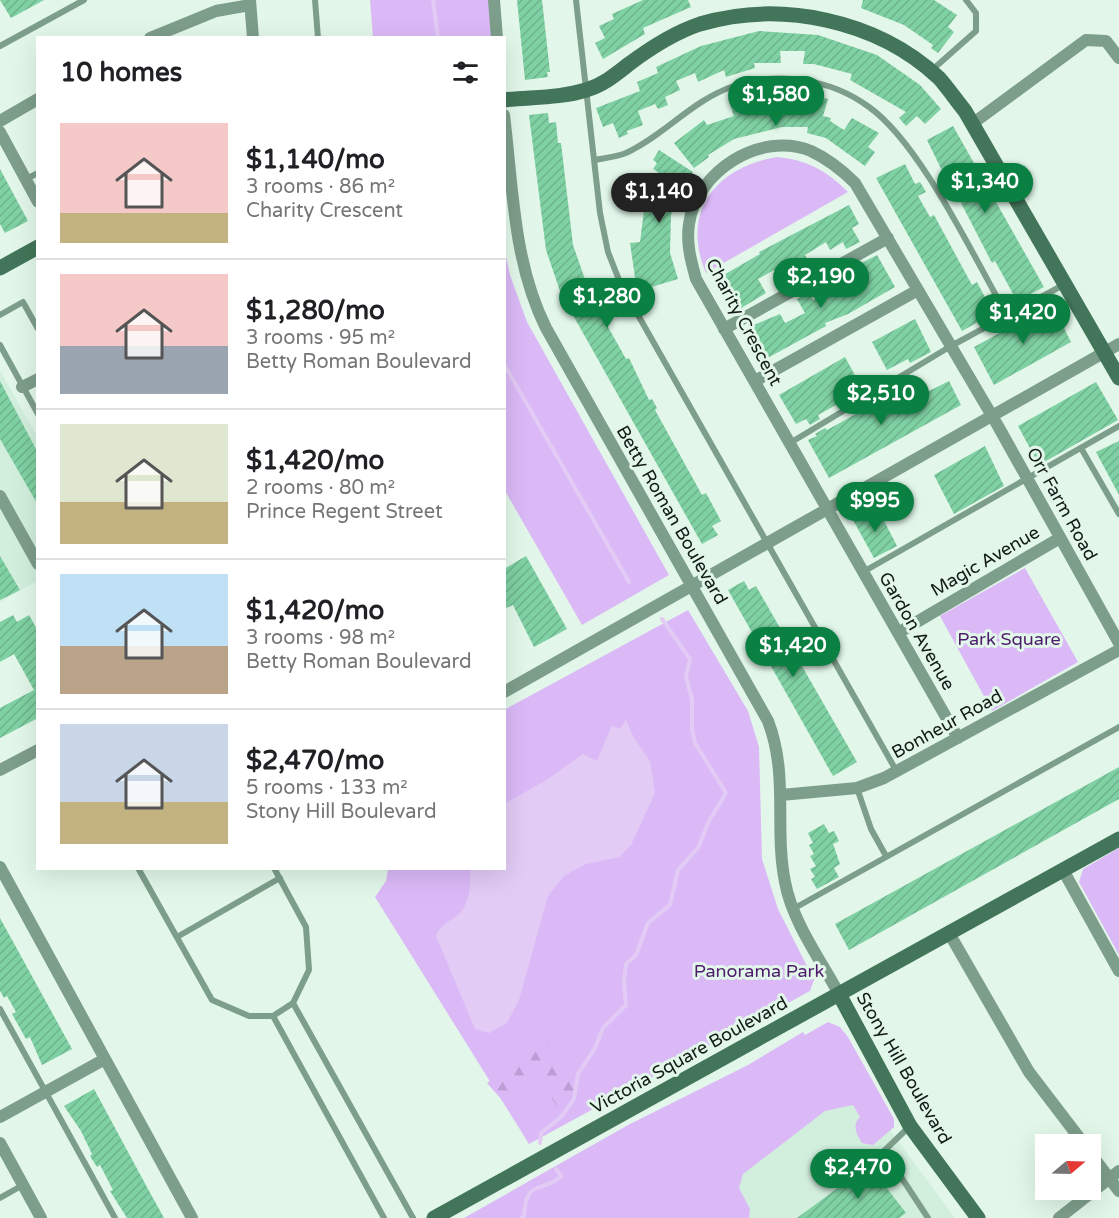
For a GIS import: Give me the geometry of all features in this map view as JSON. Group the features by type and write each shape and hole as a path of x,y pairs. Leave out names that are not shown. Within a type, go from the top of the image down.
{"street":[{"path":"494,0 497,36"},
{"path":"155,36 216,11 250,2 253,36"},
{"path":"506,100 585,90 610,79 659,45 700,24 743,15 790,12 842,22 891,43 940,80 972,124 1119,378"},
{"path":"972,124 1086,40 1106,41 1119,58"},
{"path":"0,121 36,100"},
{"path":"0,132 36,198"},
{"name":"Betty Roman Boulevard","path":"506,132 519,246 526,279 537,311 768,721 780,759 784,881 793,909 839,994"},
{"name":"Charity Crescent","path":"829,510 696,279 690,256 689,224 700,194 716,174 734,159 756,149 782,146 809,150 839,167 855,183 991,415"},
{"path":"724,329 888,238"},
{"path":"0,268 36,248"},
{"path":"755,381 918,290"},
{"path":"506,691 691,584 829,510 991,415 1119,344"},
{"path":"22,387 36,380"},
{"name":"Orr Farm Road","path":"991,415 1119,643"},
{"path":"0,496 36,560"},
{"name":"Gardon Avenue","path":"829,510 958,738"},
{"name":"Magic Avenue","path":"898,633 1060,538"},
{"name":"Bonheur Road","path":"781,795 857,788 898,772 1119,650"},
{"path":"0,770 36,751"},
{"name":"Victoria Square Boulevard","path":"434,1218 1119,839"},
{"path":"0,867 192,1218"},
{"path":"1063,870 1119,970"},
{"path":"949,933 1029,1072 1076,1134"},
{"name":"Stony Hill Boulevard","path":"839,994 910,1126 978,1218"},
{"path":"0,1117 105,1059"},
{"path":"0,1143 41,1218"},
{"path":"1101,1163 1114,1175 1119,1191"},
{"path":"1059,1218 1114,1175"}],"lane":[{"path":"0,46 84,0"},
{"path":"315,0 318,36"},
{"path":"576,0 600,213 608,252 621,285 898,772"},
{"path":"930,71 976,31 976,13 966,0"},
{"path":"595,160 623,154 640,146 705,98 735,86 790,78 821,83 870,107 908,147 1007,315"},
{"path":"26,179 36,174"},
{"path":"790,443 951,346 1066,284"},
{"path":"0,315 23,302 36,325"},
{"path":"0,345 36,411"},
{"path":"863,572 1119,426"},
{"path":"1081,448 1119,514"},
{"path":"793,909 1119,727"},
{"path":"857,788 864,814 886,856"},
{"path":"139,870 212,1000 249,1016 273,1016 293,1003 309,970 306,927 275,870"},
{"path":"177,937 280,879"},
{"path":"293,1003 413,1218"},
{"path":"0,1009 115,1218"},
{"path":"273,1016 384,1218"},
{"path":"910,1126 884,1151 928,1218"},
{"path":"0,1198 23,1185"}],"shaded area":[{"path":"0,370 36,434 36,582 0,602"},
{"path":"626,720 634,738 650,761 655,793 631,845 620,857 586,864 564,876 548,896 519,1000 507,1023 489,1033 475,1029 436,936 443,926 459,914 466,905 470,886 470,870 506,870 506,803 545,781 583,754 597,761 612,725 620,729"},
{"path":"812,1056 882,1119 955,1218 679,1218"}],"green space":[{"path":"370,0 494,0 497,36 373,36"},
{"path":"777,157 808,164 832,178 848,192 706,273 699,251 698,231 701,212 709,196 721,182 737,171 755,162"},
{"path":"506,256 510,275 527,322 669,575 582,625 506,492"},
{"name":"Park Square","path":"1025,568 1078,662 992,711 940,616"},
{"name":"Panorama Park","path":"688,610 748,711 759,747 762,859 778,909 814,980 810,991 529,1144 375,897 386,881 388,870 506,870 506,709"},
{"path":"1119,848 1119,955 1079,882 1083,869"},
{"path":"828,1022 840,1027 848,1037 894,1119 894,1127 873,1145 862,1143 856,1130 856,1123 860,1117 853,1105 825,1111 743,1174 739,1188 750,1209 749,1218 464,1218 628,1125 748,1065 803,1032 805,1035"},
{"path":"543,1036 561,1070 571,1066 583,1085 579,1094 560,1111 540,1079 501,1099 487,1083"}],"building":[{"path":"0,0 44,0 11,18"},
{"path":"517,0 542,0 550,72 547,72 548,77 525,80"},
{"path":"643,0 688,0 691,7 643,28 645,34 603,59 595,43 605,38 599,26 614,19 612,14"},
{"path":"863,0 934,0 957,15 948,27 954,32 938,53 931,48 933,45 904,25 861,8"},
{"path":"759,31 818,35 877,55 920,85 941,109 925,124 917,116 906,126 899,118 906,112 850,80 852,74 814,64 803,64 805,51 780,51 781,63 754,63 755,68 726,77 724,70 698,82 695,73 676,81 680,90 665,97 668,105 658,109 655,104 638,111 643,125 627,131 628,134 619,138 613,123 603,127 596,108 640,91 637,82 658,73 656,67 701,46"},
{"path":"764,91 768,105 786,101 785,98 815,95 828,99 823,116 831,118 830,121 844,130 852,118 879,133 868,147 875,152 865,166 826,138 807,133 808,127 782,127 734,139 708,155 709,157 694,168 674,143 704,120 707,125 734,116 728,99"},
{"path":"548,113 549,123 556,122 558,143 561,143 573,245 586,282 597,301 594,302 626,359 629,358 649,400 652,399 657,408 655,410 702,495 706,493 721,521 712,526 718,535 702,544 561,294 546,250 529,115"},
{"path":"953,126 1044,287 1017,301 995,261 992,263 959,199 957,201 927,140"},
{"path":"659,150 693,172 679,193 671,215 670,253 678,279 648,288 646,281 636,284 630,243 640,242 644,210 658,172 653,169 657,163 653,160"},
{"path":"905,164 915,184 920,182 926,192 918,196 930,217 934,215 972,285 977,282 989,305 975,312 980,321 962,331 876,178"},
{"path":"0,169 28,221 5,233 0,224"},
{"path":"849,205 859,224 852,228 860,242 846,249 843,242 830,250 826,242 805,255 812,268 787,280 784,275 780,277 776,269 758,279 766,293 733,313 715,280 760,254 759,252"},
{"path":"877,255 895,287 848,314 825,323 826,326 760,362 744,329 780,314 785,323 805,313 797,299 809,293 813,300 842,289 848,284 842,273"},
{"path":"1052,304 1071,342 994,385 974,347"},
{"path":"915,319 931,352 910,363 908,359 887,370 872,342"},
{"path":"845,357 863,390 818,415 820,419 810,425 806,419 796,424 779,395"},
{"path":"0,381 36,449 36,502 0,439"},
{"path":"949,381 961,405 829,478 808,440 817,436 815,434 825,428 827,430 912,383 919,396"},
{"path":"1096,382 1118,420 1039,465 1018,426"},
{"path":"1119,441 1119,495 1096,452"},
{"path":"985,446 1004,486 954,514 934,475"},
{"path":"877,507 897,546 874,558 853,520"},
{"path":"0,556 20,590 0,600"},
{"path":"526,556 567,629 534,647 513,605 506,608 506,568"},
{"path":"744,581 749,590 756,586 857,762 833,776 728,590"},
{"path":"13,615 17,622 29,615 36,627 36,719 0,738 0,708 34,690 14,654 0,662 0,622"},
{"path":"1119,767 1119,799 849,950 835,924"},
{"path":"824,824 829,833 834,831 839,841 833,844 840,864 834,868 839,877 817,889 811,879 815,877 810,869 816,866 810,856 814,854 809,845 813,843 808,833"},
{"path":"0,918 72,1049 42,1065 30,1037 26,1039 12,1014 16,1012 7,996 4,998 0,991"},
{"path":"94,1089 164,1218 127,1218 110,1191 113,1190 100,1165 97,1167 90,1156 92,1154 81,1131 64,1106"},
{"path":"869,1165 906,1213 899,1218 797,1218"}],"waterway":[{"path":"433,0 438,36"},
{"path":"506,367 629,582"},
{"path":"540,1143 541,1133 561,1117 574,1099 578,1074 595,1048 603,1028 626,1005 624,982 626,964 636,955 648,923 670,905 678,870 698,848 709,821 726,793 695,743 692,729 692,699 686,677 690,659 662,619"},
{"path":"521,1218 524,1216 525,1204 532,1191 561,1176 556,1169"}]}
